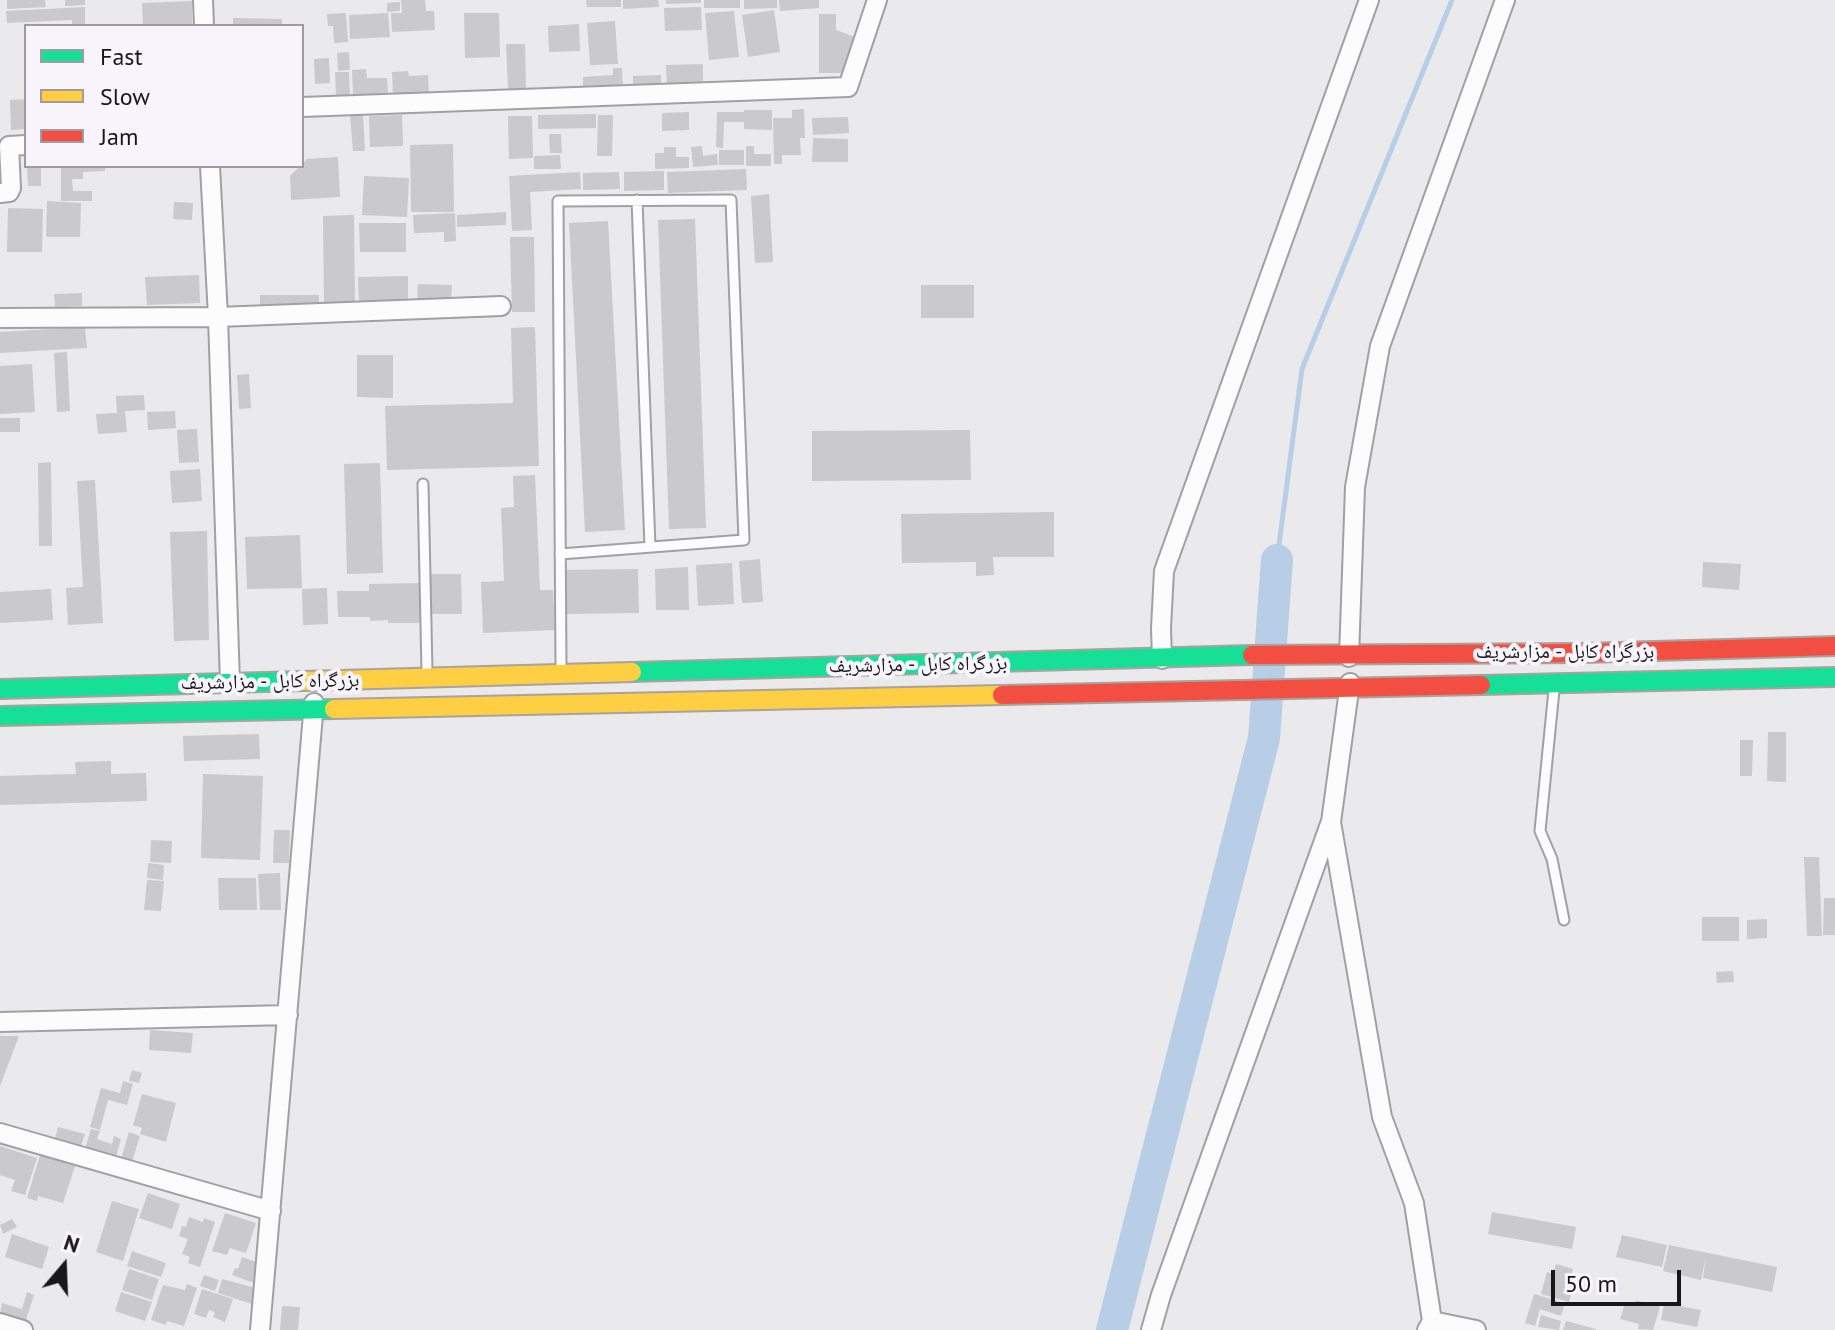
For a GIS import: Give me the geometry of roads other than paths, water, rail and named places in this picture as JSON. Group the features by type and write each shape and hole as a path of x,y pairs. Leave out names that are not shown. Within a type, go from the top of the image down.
{"highway":[{"name":"بزرگراه کابل - مزارشریف","path":"0,689 1341,652 1583,653 1835,646"},
{"name":"بزرگراه کابل - مزارشریف","path":"0,716 1835,677"}],"street":[{"path":"203,0 204,24"},
{"path":"304,107 848,87 877,0"},
{"path":"1162,659 1164,571 1369,0"},
{"path":"1476,1330 1429,1326 1414,1203 1382,1117 1331,822 1355,487 1380,346 1505,0"},
{"path":"0,193 9,192 11,188 9,146 24,145"},
{"path":"210,168 230,683"},
{"path":"0,318 218,317 501,306"},
{"path":"260,1330 316,681"},
{"path":"1151,1330 1331,822"},
{"path":"0,1022 288,1015"},
{"path":"0,1133 271,1211"},
{"path":"0,1323 23,1330"}],"lane":[{"path":"637,200 650,547"},
{"path":"560,554 744,540 731,200 558,201 560,554 561,675"},
{"path":"423,484 427,678"},
{"path":"1555,683 1540,831 1552,859 1564,920"}],"waterway":[{"path":"1277,560 1302,369 1452,0"},
{"path":"1112,1330 1264,738 1277,560"}]}
